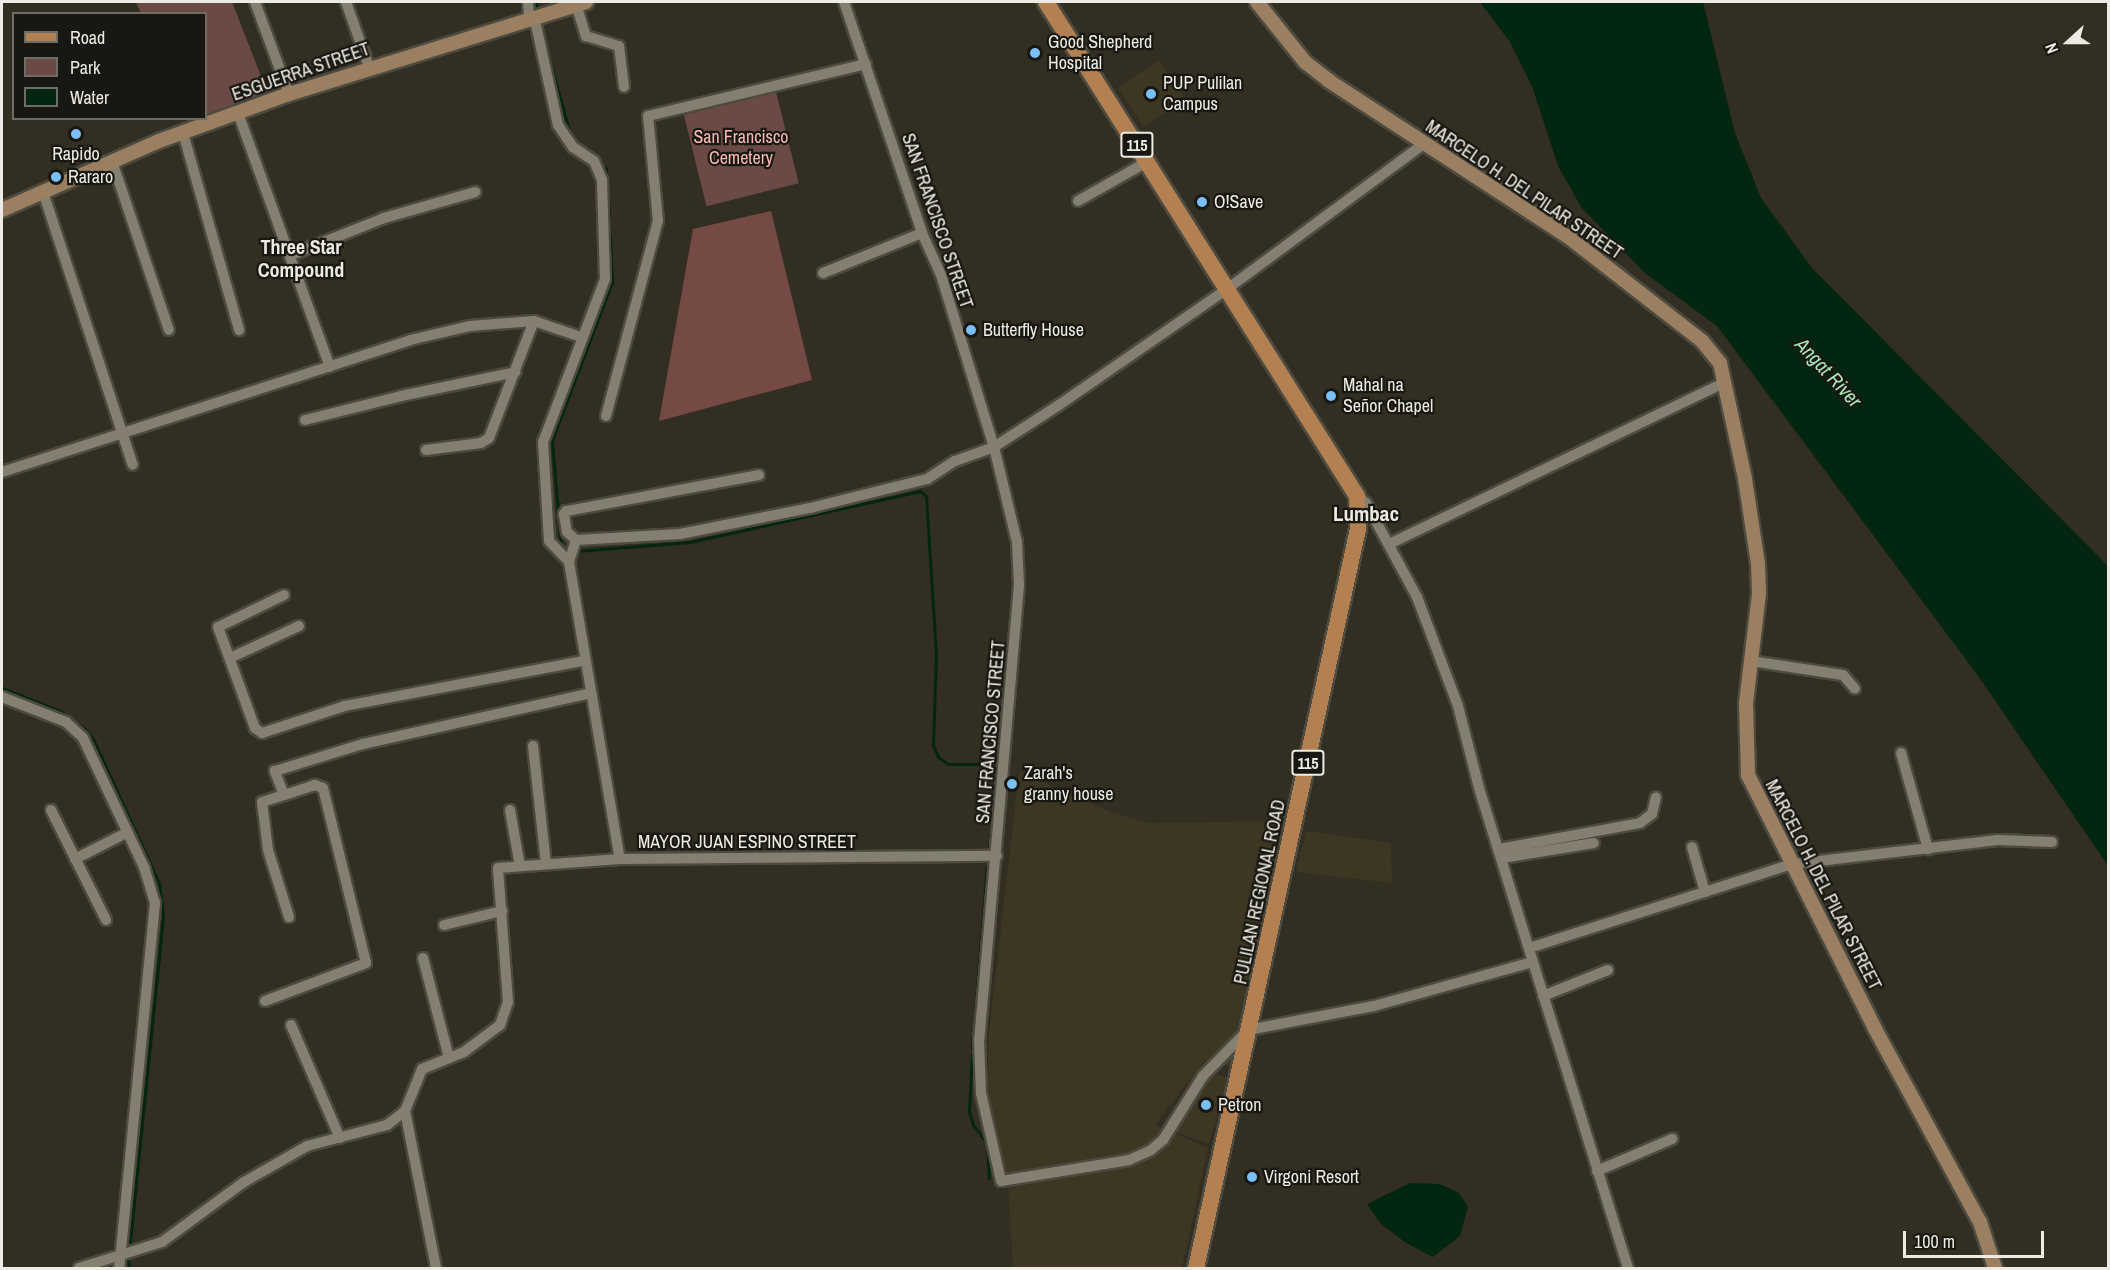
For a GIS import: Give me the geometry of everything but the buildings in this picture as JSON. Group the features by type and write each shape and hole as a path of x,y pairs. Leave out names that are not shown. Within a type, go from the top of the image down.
{"main road":[{"name":"115","path":"1046,2 1357,496"},
{"name":"PULILAN REGIONAL ROAD","path":"1196,1269 1358,529 1357,496"}],"street":[{"path":"255,2 289,94"},
{"path":"346,2 369,67"},
{"path":"528,2 558,125 573,147 594,161 602,180 606,273 543,442 549,541 569,562"},
{"name":"SAN FRANCISCO STREET","path":"844,2 922,233 940,275 994,447 1017,542 1019,585 997,856 979,1038 981,1093 1001,1180 1129,1160 1151,1150 1163,1140 1203,1076 1248,1030"},
{"name":"MARCELO H. DEL PILAR STREET","path":"1257,2 1305,62 1354,100 1611,268 1702,341 1720,363 1758,564 1759,594 1751,661 1744,761 1755,795 1793,864 1874,1027 1980,1222 1995,1269"},
{"path":"581,3 586,36 620,46 624,87"},
{"name":"ESGUERRA STREET","path":"2,210 112,161 289,94 369,67 581,3"},
{"path":"606,416 658,221 648,116 866,64"},
{"path":"238,113 330,367"},
{"path":"183,133 239,330"},
{"path":"759,475 566,511 567,532 576,540 680,534 810,508 927,478 955,461 994,447 1227,289 1424,144"},
{"path":"112,161 169,330"},
{"path":"1078,201 1147,162"},
{"path":"43,192 133,465"},
{"path":"291,255 384,219 476,192"},
{"path":"823,273 922,233"},
{"path":"2,472 122,431 410,340 470,326 534,321 581,337"},
{"path":"426,450 488,440 534,321"},
{"path":"305,420 401,396 516,372"},
{"path":"1389,544 1724,383"},
{"path":"1357,496 1366,502 1433,633 1458,705 1543,996 1628,1269"},
{"path":"576,540 569,562 584,661 620,859"},
{"path":"284,595 220,624 255,728 267,734 345,706 584,661"},
{"path":"230,658 298,626"},
{"path":"1751,661 1843,675 1854,688"},
{"path":"284,795 275,771 317,756 591,693"},
{"path":"2,697 78,730 144,867 156,916 118,1256 119,1269"},
{"path":"533,746 546,864"},
{"path":"1900,753 1928,849"},
{"path":"265,1001 366,963 323,788 315,785 262,802 268,850 289,918"},
{"path":"1501,854 1640,823 1652,814 1656,797"},
{"path":"51,810 106,920"},
{"path":"510,810 520,866"},
{"path":"75,859 128,832"},
{"path":"1529,948 1793,864 1998,840 2052,842"},
{"path":"1501,854 1594,843"},
{"path":"1692,848 1705,892"},
{"name":"MAYOR JUAN ESPINO STREET","path":"502,911 498,867 620,859 997,856"},
{"path":"79,1269 162,1242 284,1158 313,1144 387,1125 405,1111 422,1069 449,1058 480,1041 506,1016 508,1002 502,911 444,925"},
{"path":"423,958 449,1058"},
{"path":"1248,1030 1374,1006 1533,962"},
{"path":"1543,996 1608,970"},
{"path":"291,1024 340,1138"},
{"path":"405,1111 436,1269"},
{"path":"1597,1171 1672,1139"}],"shaded area":[{"name":"PUP Pulilan Campus","path":"1159,60 1185,99 1144,127 1118,88"},
{"path":"771,211 812,380 659,421 693,229"},
{"path":"1019,771 1110,812 1148,823 1286,821 1230,1067 1205,1060 1155,1125 1208,1148 1182,1268 1013,1268 1008,1189 987,1096 989,1033"},
{"path":"1306,831 1391,843 1392,883 1296,872"},
{"name":"Petron","path":"1210,1072 1230,1078 1209,1144 1176,1132"}],"green space":[{"path":"136,2 232,2 268,94 207,118 207,12 141,12"},
{"name":"San Francisco Cemetery","path":"776,92 799,183 707,206 684,115"},
{"path":"190,120 202,120 192,124"}],"water":[{"name":"Angat River","path":"1480,2 1703,2 1735,133 1761,198 1812,268 2108,566 2108,866 1979,677 1717,326 1645,273 1581,207 1558,166 1533,89 1510,42"},
{"path":"1410,1183 1440,1184 1459,1193 1468,1207 1460,1236 1433,1257 1406,1243 1380,1223 1367,1204"}],"waterway":[{"path":"536,2 537,10"},
{"path":"546,48 570,134"},
{"path":"606,168 606,179"},
{"path":"561,548 552,440 612,282 608,197"},
{"path":"577,551 690,542 920,491 926,496 936,655 933,745 938,757 948,764 987,764 998,776"},
{"path":"2,688 60,711 85,729 93,739 159,883 163,917 130,1242"},
{"path":"989,848 994,810"},
{"path":"975,1012 987,867"},
{"path":"974,1031 975,1017"},
{"path":"972,1048 973,1034"},
{"path":"972,1053 969,1112 973,1125 987,1143 989,1178"},
{"path":"128,1260 129,1268"}],"place":[{"name":"Good Shepherd Hospital","path":"1035,53"},
{"name":"PUP Pulilan Campus","path":"1151,94"},
{"name":"Rapido","path":"76,134"},
{"name":"Rararo","path":"56,177"},
{"name":"O!Save","path":"1202,202"},
{"name":"Butterfly House","path":"971,330"},
{"name":"Mahal na Señor Chapel","path":"1331,396"},
{"name":"Zarah's granny house","path":"1012,784"},
{"name":"Petron","path":"1206,1105"},
{"name":"Virgoni Resort","path":"1252,1177"}],"district":[{"name":"Three Star Compound","path":"301,258"},
{"name":"Lumbac","path":"1366,514"}]}
